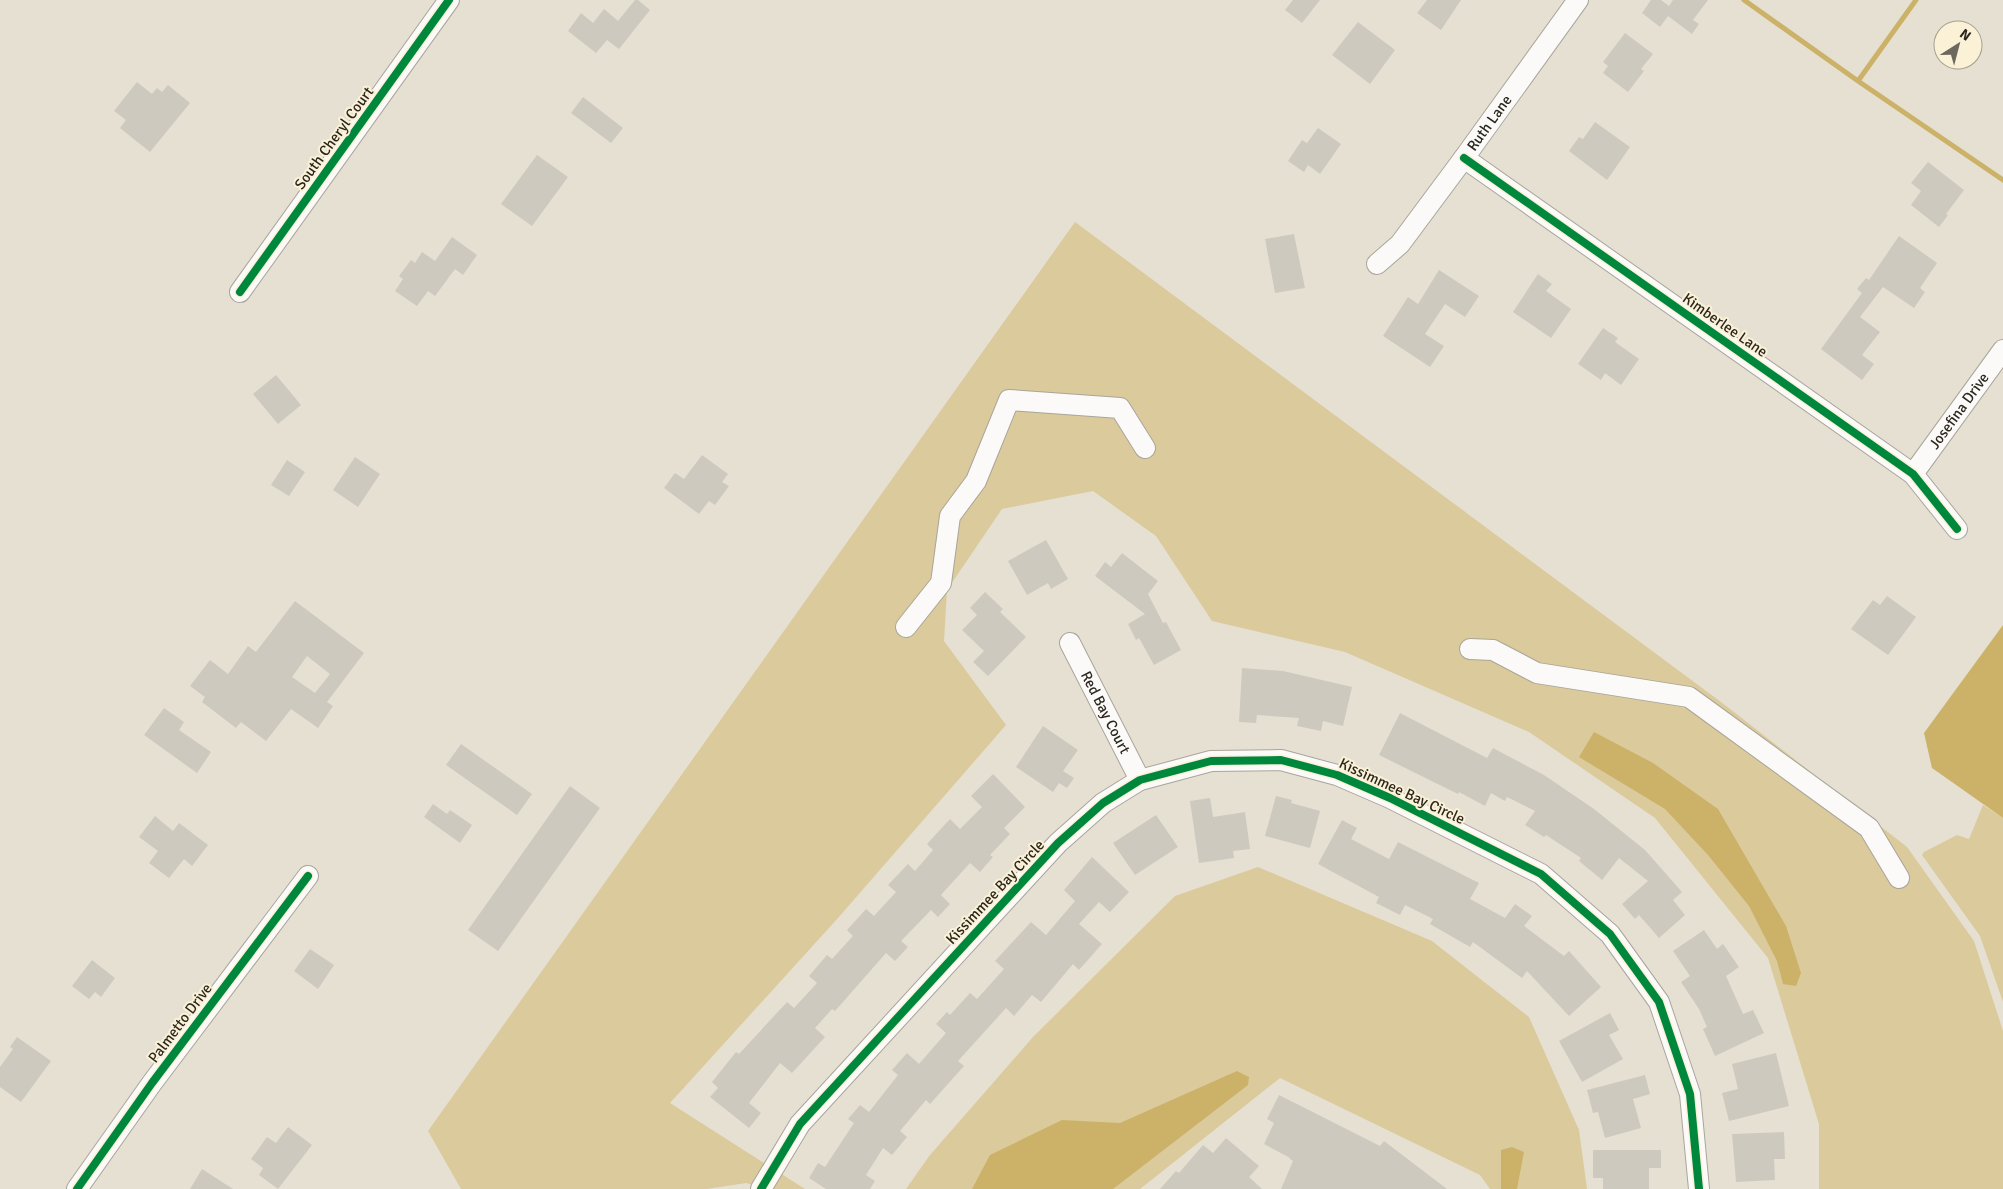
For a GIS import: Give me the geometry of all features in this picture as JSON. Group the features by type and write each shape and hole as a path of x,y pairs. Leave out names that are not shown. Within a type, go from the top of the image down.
{"street":[{"name":"South Cheryl Court","path":"240,292 450,0"},
{"name":"Ruth Lane","path":"1377,264 1400,244 1578,0"},
{"name":"Kimberlee Lane","path":"1464,158 1914,474 1957,529"},
{"name":"Josefina Drive","path":"1914,474 2003,350"},
{"path":"906,628 941,583 950,516 976,481 1009,400 1120,408 1144,448"},
{"name":"Red Bay Court","path":"1070,643 1140,780"},
{"path":"1470,649 1493,650 1536,674 1688,697 1869,828 1899,878"},
{"name":"Kissimmee Bay Circle","path":"761,1189 800,1124 1058,843 1103,803 1140,780 1211,761 1281,760 1337,775 1390,798 1542,874 1610,934 1659,1002 1690,1094 1698,1189"},
{"name":"Palmetto Drive","path":"76,1189 152,1083 308,876"}],"shaded area":[{"path":"1075,222 1725,705 1907,847 1974,941 2003,1031 2003,1189 1819,1189 1819,1124 1768,958 1655,818 1529,732 1345,652 1212,621 1156,536 1093,491 1002,509 947,590 944,641 1006,725 838,918 670,1103 805,1189 768,1189 746,1183 707,1189 461,1189 428,1131"},
{"path":"2003,625 2003,818 1932,768 1924,733"},
{"path":"1594,732 1653,763 1718,809 1786,926 1801,973 1796,986 1783,984 1777,961 1749,906 1708,855 1665,809 1579,757"},
{"path":"1983,805 2003,818 2003,1002 1980,936 1922,855 1924,852 1957,835 1969,839"},
{"path":"1258,867 1432,941 1529,1017 1579,1130 1587,1189 1490,1189 1480,1175 1280,1078 1140,1189 906,1189 930,1155 1033,1037 1175,896"},
{"path":"1237,1071 1249,1077 1248,1085 1113,1189 972,1189 990,1155 1062,1120 1120,1123"},
{"path":"1512,1147 1524,1152 1517,1189 1501,1189 1501,1150"}],"building":[{"path":"635,0 638,0 650,10 619,49 607,40 596,53 568,31 581,13 593,23 604,9 618,21"},
{"path":"1293,0 1320,0 1302,23 1285,10"},
{"path":"1427,0 1461,0 1441,30 1417,13"},
{"path":"1651,0 1661,0 1669,6 1673,0 1708,0 1693,20 1699,24 1692,34 1668,16 1660,27 1642,13"},
{"path":"1358,22 1395,50 1370,84 1332,55"},
{"path":"1625,33 1653,54 1641,69 1644,71 1628,92 1603,73 1608,66 1603,62"},
{"path":"137,82 152,94 157,88 162,92 168,85 190,103 150,152 120,128 126,120 114,111"},
{"path":"583,97 623,128 611,143 571,113"},
{"path":"1595,122 1630,147 1607,180 1569,151 1579,137 1583,139"},
{"path":"1318,128 1341,144 1320,174 1308,165 1304,172 1288,161 1302,140 1307,143"},
{"path":"537,155 568,177 532,226 501,204"},
{"path":"1928,162 1964,190 1939,227 1911,205 1921,191 1911,183"},
{"path":"1294,234 1305,288 1275,293 1265,239"},
{"path":"1899,236 1937,263 1920,288 1925,292 1914,308 1883,287 1860,317 1880,332 1862,355 1874,364 1862,380 1821,349 1862,293 1857,289 1866,278 1869,280"},
{"path":"452,237 477,255 463,275 455,269 435,296 428,291 417,306 395,291 403,279 399,276 411,260 415,263 422,252 435,261"},
{"path":"1439,270 1479,296 1465,317 1445,304 1425,334 1444,346 1430,367 1383,336 1408,297 1418,304"},
{"path":"1538,274 1552,284 1546,291 1571,309 1551,338 1513,312"},
{"path":"1603,328 1618,338 1615,342 1639,359 1621,385 1605,373 1601,380 1578,364"},
{"path":"276,375 301,405 278,424 253,394"},
{"path":"702,455 728,474 722,482 729,486 715,505 709,501 699,514 664,488 675,473 684,479"},
{"path":"355,457 380,474 358,507 333,490"},
{"path":"287,460 305,472 289,496 271,485"},
{"path":"1046,540 1068,579 1051,589 1048,583 1027,595 1008,561"},
{"path":"1122,553 1158,581 1148,594 1163,623 1166,622 1181,650 1154,665 1139,638 1136,640 1128,624 1145,614 1095,576 1105,562 1111,567"},
{"path":"985,592 1003,609 1000,612 1026,637 988,676 973,662 984,651 962,630 977,615 970,608"},
{"path":"1887,596 1916,617 1888,655 1851,629 1873,600 1880,605"},
{"path":"295,601 364,653 327,702 333,706 318,728 291,709 266,741 241,722 236,728 202,702 205,697 190,686 210,660 228,674 248,646 256,652","holes":["307,656 330,674 315,693 292,677"]},
{"path":"1242,668 1283,671 1352,687 1343,726 1323,721 1321,731 1297,726 1299,718 1257,715 1256,723 1239,722"},
{"path":"164,708 184,722 179,730 211,752 197,773 144,735"},
{"path":"1400,713 1487,758 1493,748 1544,775 1594,809 1645,850 1682,892 1673,900 1685,915 1659,938 1639,915 1635,919 1622,904 1648,881 1619,858 1602,880 1579,861 1581,858 1546,835 1544,837 1525,825 1535,811 1507,797 1505,801 1491,793 1485,806 1379,755"},
{"path":"1043,726 1078,750 1063,771 1074,778 1067,788 1059,783 1053,792 1016,767"},
{"path":"461,744 532,794 517,815 446,765"},
{"path":"993,774 1025,807 1004,828 1010,834 990,855 993,857 980,872 970,863 941,895 950,904 938,917 931,910 901,941 908,947 895,961 886,953 835,1011 832,1009 815,1028 825,1037 792,1073 780,1063 749,1103 761,1113 749,1128 710,1097 718,1088 712,1082 736,1052 739,1054 787,1002 794,1008 817,983 809,976 827,955 832,959 853,936 847,930 866,909 874,916 896,892 888,885 908,864 915,871 933,850 927,844 950,819 960,829 982,807 971,796"},
{"path":"570,786 600,808 498,951 468,930"},
{"path":"1276,796 1292,800 1291,803 1320,811 1310,848 1265,836"},
{"path":"1210,798 1213,817 1245,812 1250,849 1233,851 1234,858 1199,863 1190,801"},
{"path":"433,804 447,814 450,810 472,825 460,843 424,817"},
{"path":"1156,815 1178,847 1135,875 1113,843"},
{"path":"155,816 173,831 179,823 208,845 192,866 184,859 169,878 149,863 158,851 139,837"},
{"path":"1342,820 1357,828 1351,839 1389,859 1398,842 1479,883 1470,899 1505,918 1515,904 1532,916 1524,926 1564,956 1569,951 1601,987 1569,1016 1527,971 1522,978 1473,942 1470,947 1430,924 1433,919 1405,905 1400,915 1376,903 1379,897 1318,864"},
{"path":"1092,857 1129,892 1110,912 1099,902 1079,924 1102,944 1079,970 1073,964 1041,1002 1032,995 1014,1016 1006,1008 958,1061 964,1066 930,1104 926,1100 900,1131 907,1137 892,1155 883,1148 866,1175 875,1181 870,1189 826,1189 809,1178 818,1163 825,1167 854,1123 848,1119 860,1105 869,1112 898,1075 892,1070 907,1053 919,1064 946,1033 936,1024 947,1012 950,1015 970,993 977,999 1004,969 995,961 1031,922 1046,935 1075,901 1064,890"},
{"path":"1704,930 1717,949 1723,944 1739,967 1726,976 1743,1014 1753,1010 1764,1033 1715,1056 1703,1029 1707,1027 1699,1009 1681,982 1690,976 1673,951"},
{"path":"310,949 334,965 318,989 294,971"},
{"path":"92,960 115,978 101,997 95,992 89,999 72,986"},
{"path":"1610,1013 1619,1030 1609,1035 1623,1059 1582,1082 1559,1041"},
{"path":"17,1037 51,1061 21,1102 0,1087 0,1067 13,1049 10,1047"},
{"path":"1776,1053 1789,1106 1729,1121 1722,1093 1738,1089 1732,1064"},
{"path":"1645,1075 1650,1094 1633,1099 1641,1128 1605,1138 1598,1112 1593,1113 1587,1090"},
{"path":"1279,1095 1380,1146 1384,1141 1447,1189 1281,1189 1293,1161 1264,1144 1274,1123 1267,1119"},
{"path":"288,1127 312,1145 278,1189 259,1175 263,1168 251,1159 267,1137 276,1143"},
{"path":"1784,1132 1785,1159 1774,1159 1775,1180 1736,1182 1732,1134"},
{"path":"1226,1138 1259,1166 1249,1177 1262,1189 1160,1189 1176,1171 1179,1173 1203,1145 1213,1153"},
{"path":"1593,1150 1661,1150 1661,1168 1649,1168 1649,1189 1603,1189 1603,1178 1593,1178"},
{"path":"202,1169 233,1189 190,1189"}],"waterway":[{"path":"1744,0 2003,180"},
{"path":"1858,81 1916,0"}],"cycle path":[{"path":"240,292 449,0"},
{"path":"1464,158 1913,474 1957,529"},
{"path":"761,1189 800,1124 1058,843 1103,803 1140,780 1211,761 1281,760 1337,775 1390,798 1541,874 1610,934 1659,1002 1690,1094 1699,1189"},
{"path":"77,1189 152,1083 308,876"}]}
